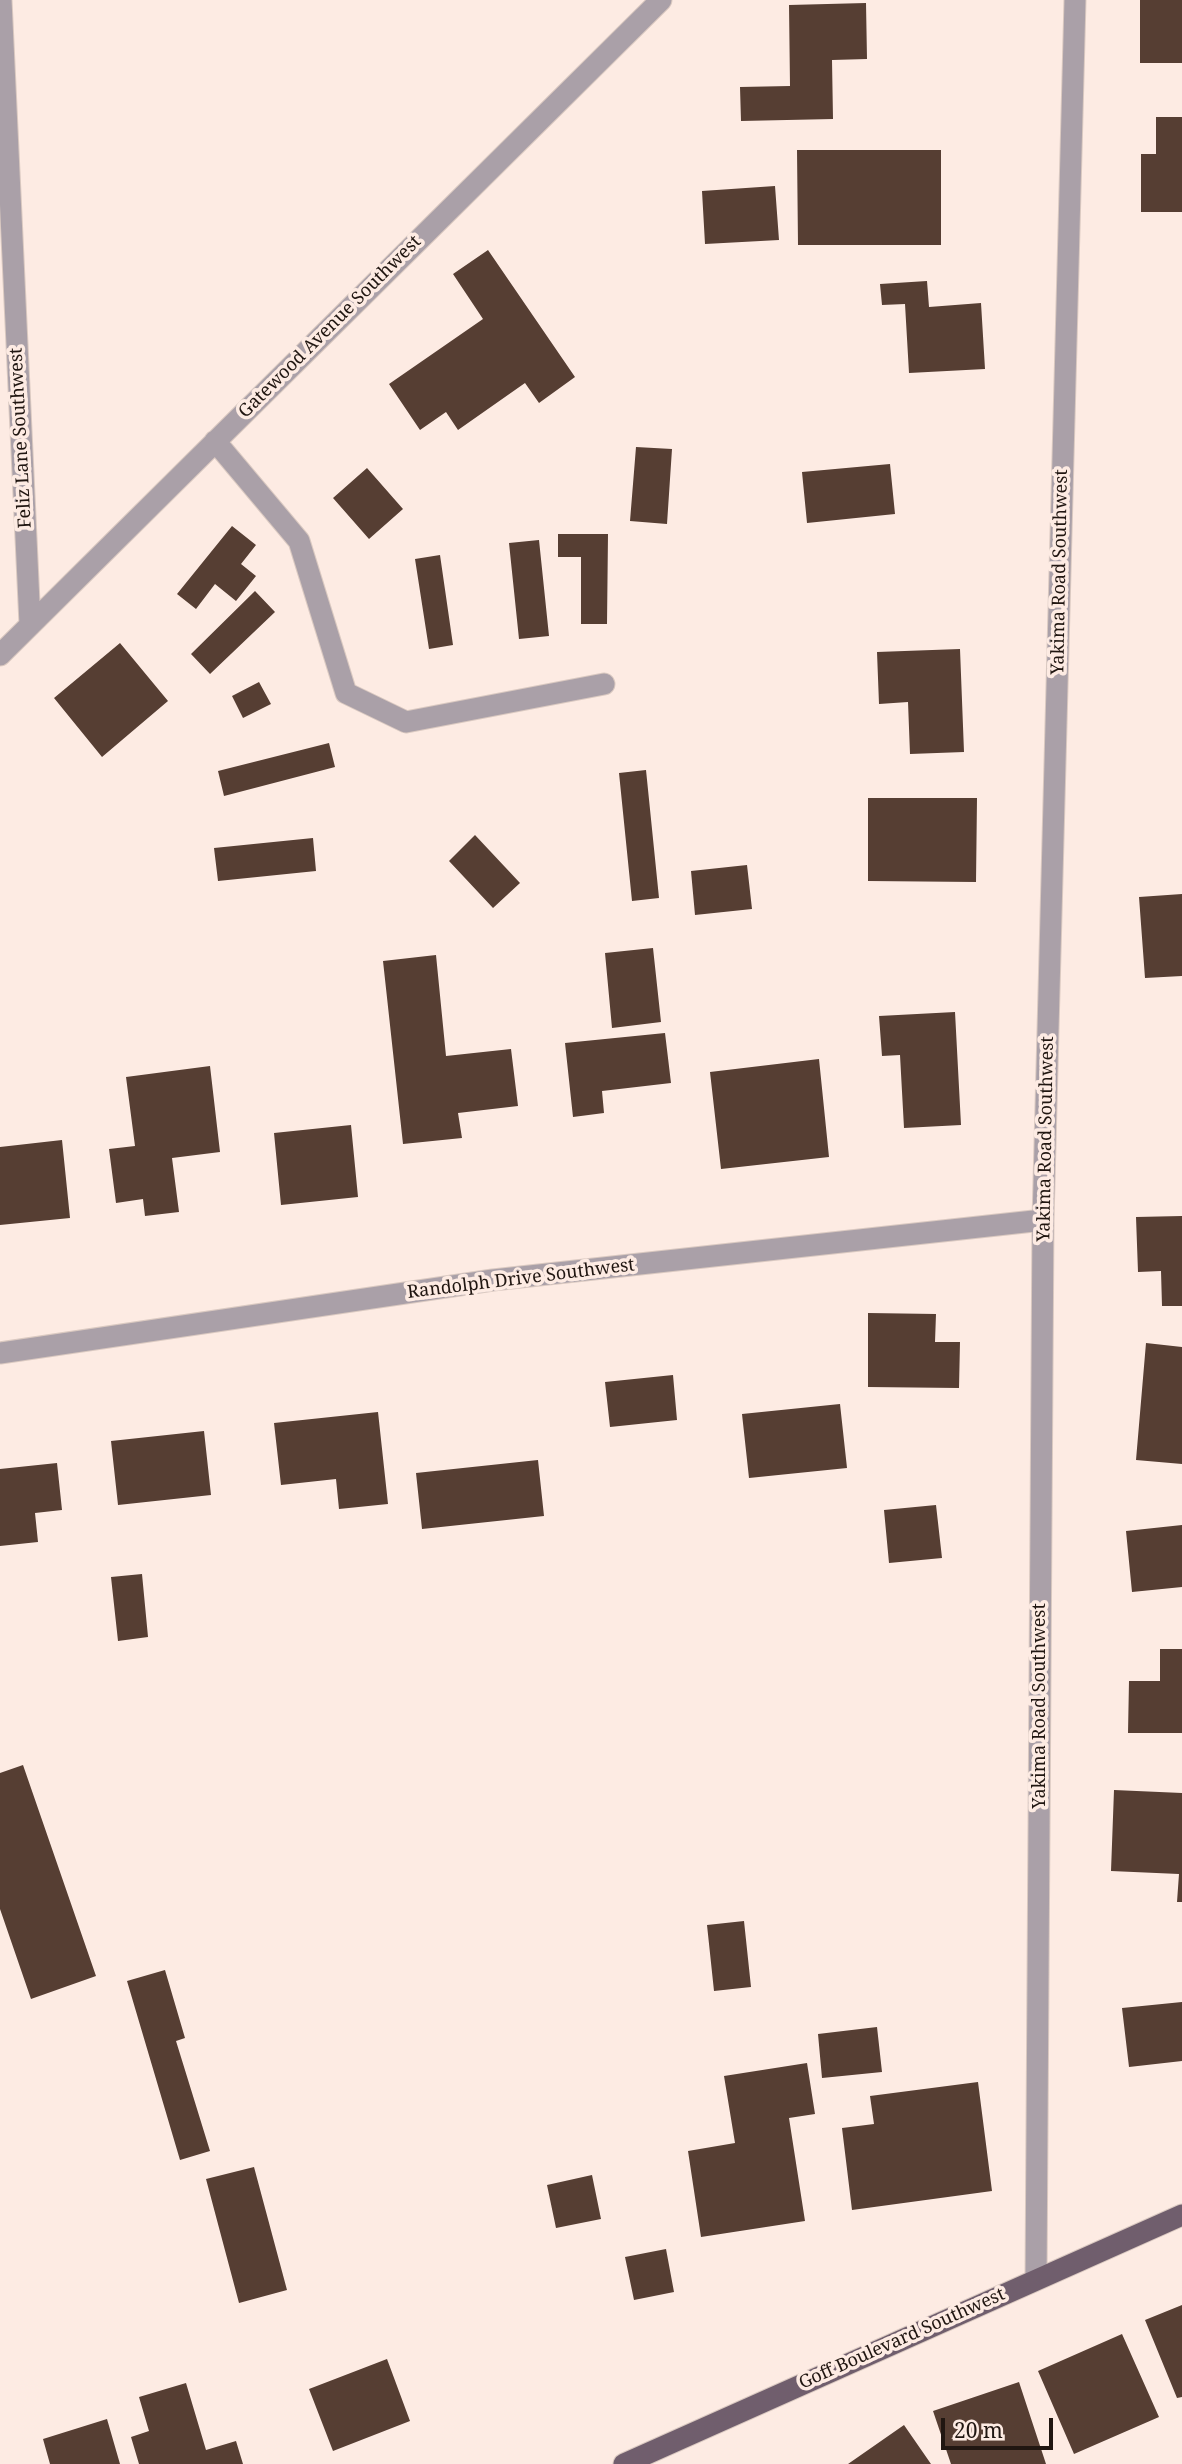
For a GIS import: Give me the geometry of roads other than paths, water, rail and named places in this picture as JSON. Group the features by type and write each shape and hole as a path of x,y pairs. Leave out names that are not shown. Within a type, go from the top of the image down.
{"main road":[{"name":"Goff Boulevard Southwest","path":"624,2464 1182,2215"}],"street":[{"name":"Feliz Lane Southwest","path":"1,0 30,624"},
{"name":"Gatewood Avenue Southwest","path":"0,655 661,0"},
{"name":"Yakima Road Southwest","path":"1036,2279 1043,1220 1075,0"},
{"path":"215,441 299,541 346,693 406,722 604,684"},
{"name":"Randolph Drive Southwest","path":"0,1353 493,1280 1043,1220"}]}
